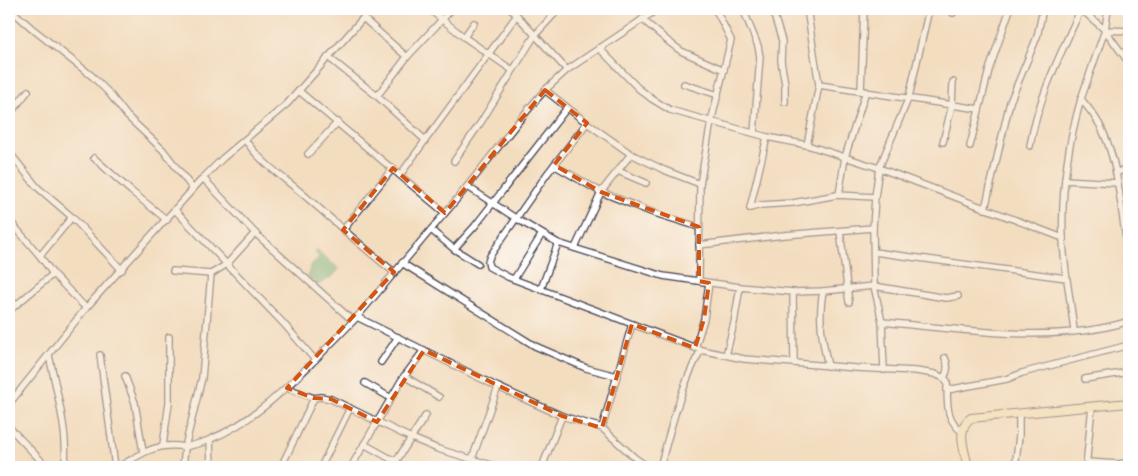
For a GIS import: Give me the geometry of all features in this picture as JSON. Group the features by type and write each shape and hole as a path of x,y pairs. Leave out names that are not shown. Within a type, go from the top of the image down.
{"street":[{"path":"10,9 92,76 109,93 127,116 163,150 193,189"},
{"path":"9,404 86,308 176,210 202,178 299,91 371,9"},
{"path":"429,9 464,37 512,70"},
{"path":"377,96 407,57 452,9"},
{"path":"511,9 567,70"},
{"path":"454,161 481,122 535,34 559,9"},
{"path":"119,467 143,452 163,445 186,447 210,440 233,428 270,402 355,319 468,187 528,108 545,90 567,70 658,9"},
{"path":"699,281 700,184 711,122 731,40 714,9"},
{"path":"743,9 758,46 760,57 754,133"},
{"path":"772,9 782,41 781,61 785,84 785,102"},
{"path":"807,9 819,85 807,145"},
{"path":"840,195 845,157 863,91 864,9"},
{"path":"884,370 882,322 874,286 874,197 879,168 909,97 929,9"},
{"path":"970,146 989,70 1010,9"},
{"path":"985,209 1010,102 1036,37 1043,9"},
{"path":"1030,146 1034,125 1054,69 1081,9 1104,30 1129,63"},
{"path":"1074,331 1066,278 1063,238 1066,180 1073,131 1081,98 1104,30 1108,9"},
{"path":"400,175 517,15"},
{"path":"363,18 407,57"},
{"path":"642,19 681,50 724,70"},
{"path":"464,37 474,23"},
{"path":"1104,30 1129,31"},
{"path":"599,48 625,77 652,99 670,110 767,137 807,145 879,168 1063,238"},
{"path":"328,57 377,96 425,140"},
{"path":"943,142 952,105 953,82"},
{"path":"684,84 718,95"},
{"path":"819,85 979,109"},
{"path":"545,90 587,124 631,154 664,170 700,184"},
{"path":"9,115 28,91"},
{"path":"299,91 445,213"},
{"path":"1081,98 1104,133 1112,155 1129,255"},
{"path":"454,249 475,226 567,108"},
{"path":"308,154 338,122"},
{"path":"587,124 554,165 490,256 488,262 490,267 514,279 698,349 744,358 828,366 916,371 944,378 947,381 948,410 951,421 962,432"},
{"path":"767,137 750,208 761,204 793,202 840,195 874,197"},
{"path":"245,140 254,154 266,165 394,272"},
{"path":"9,152 37,187 72,216 122,270"},
{"path":"575,248 601,192 631,154"},
{"path":"94,158 130,191 167,220"},
{"path":"554,165 601,192 651,212 699,228"},
{"path":"343,230 393,168"},
{"path":"1116,173 1129,168"},
{"path":"618,171 646,183"},
{"path":"202,178 255,233 355,319 398,337 498,387 562,416 602,428 635,458 648,467"},
{"path":"1066,180 1117,183"},
{"path":"468,187 558,243 655,273 709,283 793,292 823,292 874,286 946,298 958,296"},
{"path":"176,210 315,360"},
{"path":"40,256 72,216"},
{"path":"9,220 53,274 86,308"},
{"path":"699,246 784,235 873,228"},
{"path":"431,230 454,249 478,264"},
{"path":"840,231 846,289 850,302"},
{"path":"172,271 211,274 228,264 255,233"},
{"path":"514,279 542,234"},
{"path":"542,289 558,243"},
{"path":"874,252 1066,278"},
{"path":"402,263 535,346 586,368 617,376"},
{"path":"9,311 53,274"},
{"path":"183,467 202,378 211,274"},
{"path":"660,467 698,349 709,283"},
{"path":"726,355 740,287"},
{"path":"793,292 794,363"},
{"path":"823,292 820,321 828,366"},
{"path":"882,322 1015,333 1074,331 1101,328 1129,321"},
{"path":"602,428 632,324"},
{"path":"163,445 169,403 169,337"},
{"path":"381,362 398,337"},
{"path":"948,390 1007,379 1022,373 1129,345"},
{"path":"353,467 364,444 404,376 424,350"},
{"path":"100,354 115,467"},
{"path":"49,355 65,439 66,460 64,467"},
{"path":"944,378 948,372 948,362 945,358"},
{"path":"1085,379 1129,372"},
{"path":"125,376 135,403 143,452"},
{"path":"404,376 439,397"},
{"path":"365,383 391,398"},
{"path":"472,460 498,387"},
{"path":"286,388 314,398 331,399 438,449 498,467"},
{"path":"292,467 282,465 314,398"},
{"path":"968,467 962,432 965,423 971,418 1129,403"},
{"path":"1092,406 1086,465 1129,462"},
{"path":"320,467 350,408"},
{"path":"1015,467 1019,436 1019,413"},
{"path":"364,444 391,459 397,460 426,416"},
{"path":"542,467 562,416"},
{"path":"9,427 47,467"},
{"path":"210,440 211,467"}],"highlighted area":[{"path":"545,90 587,123 554,165 601,192 699,227 699,281 709,283 704,319 695,348 632,324 602,428 562,416 424,350 377,422 331,399 314,398 287,388 394,272 343,230 393,168 445,213"}],"green space":[{"path":"317,250 339,269 333,276 318,285 307,276 309,267 319,257 315,253"}]}
